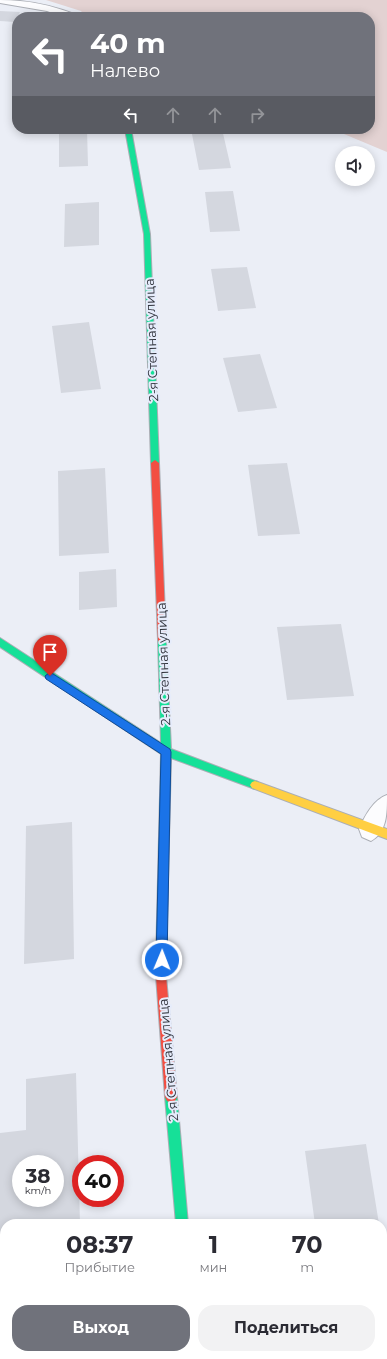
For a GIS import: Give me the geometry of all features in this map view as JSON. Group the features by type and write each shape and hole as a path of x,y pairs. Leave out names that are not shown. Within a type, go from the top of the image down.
{"street":[{"path":"2,0 49,8 60,12"},
{"name":"2-я Степная улица","path":"129,134 147,234 166,752 161,976 182,1219"},
{"path":"0,642 166,752 379,831 387,806"}],"shaded area":[{"path":"46,0 387,0 387,152 344,134 375,134 375,12 82,12"}],"building":[{"path":"0,11 20,12 12,12 12,22 0,21"},
{"path":"59,134 87,134 88,166 59,167"},
{"path":"192,134 223,134 231,168 199,170"},
{"path":"233,191 240,231 210,232 205,192"},
{"path":"99,202 99,245 64,247 65,204"},
{"path":"247,267 256,308 218,311 211,269"},
{"path":"89,322 101,389 61,393 52,326"},
{"path":"260,354 277,408 238,412 223,358"},
{"path":"287,463 300,534 258,536 248,465"},
{"path":"105,468 109,553 59,556 58,471"},
{"path":"116,569 117,607 79,610 79,572"},
{"path":"341,624 354,696 287,700 277,627"},
{"path":"72,822 74,959 24,964 26,826"},
{"path":"76,1073 78,1155 72,1155 72,1207 80,1207 80,1219 0,1219 0,1133 26,1130 26,1079"},
{"path":"366,1144 378,1219 314,1219 305,1151"}],"traffic: fast":[{"path":"129,134 147,234 155,463"},
{"path":"161,960 166,752 162,640"},
{"path":"0,642 166,752 255,785"},
{"path":"171,1097 182,1219"}],"traffic: slow":[{"path":"255,785 387,834"}],"traffic: jam":[{"path":"155,463 162,640"},
{"path":"161,960 171,1097"}],"route":[{"path":"50,676 166,752 162,960"}]}
